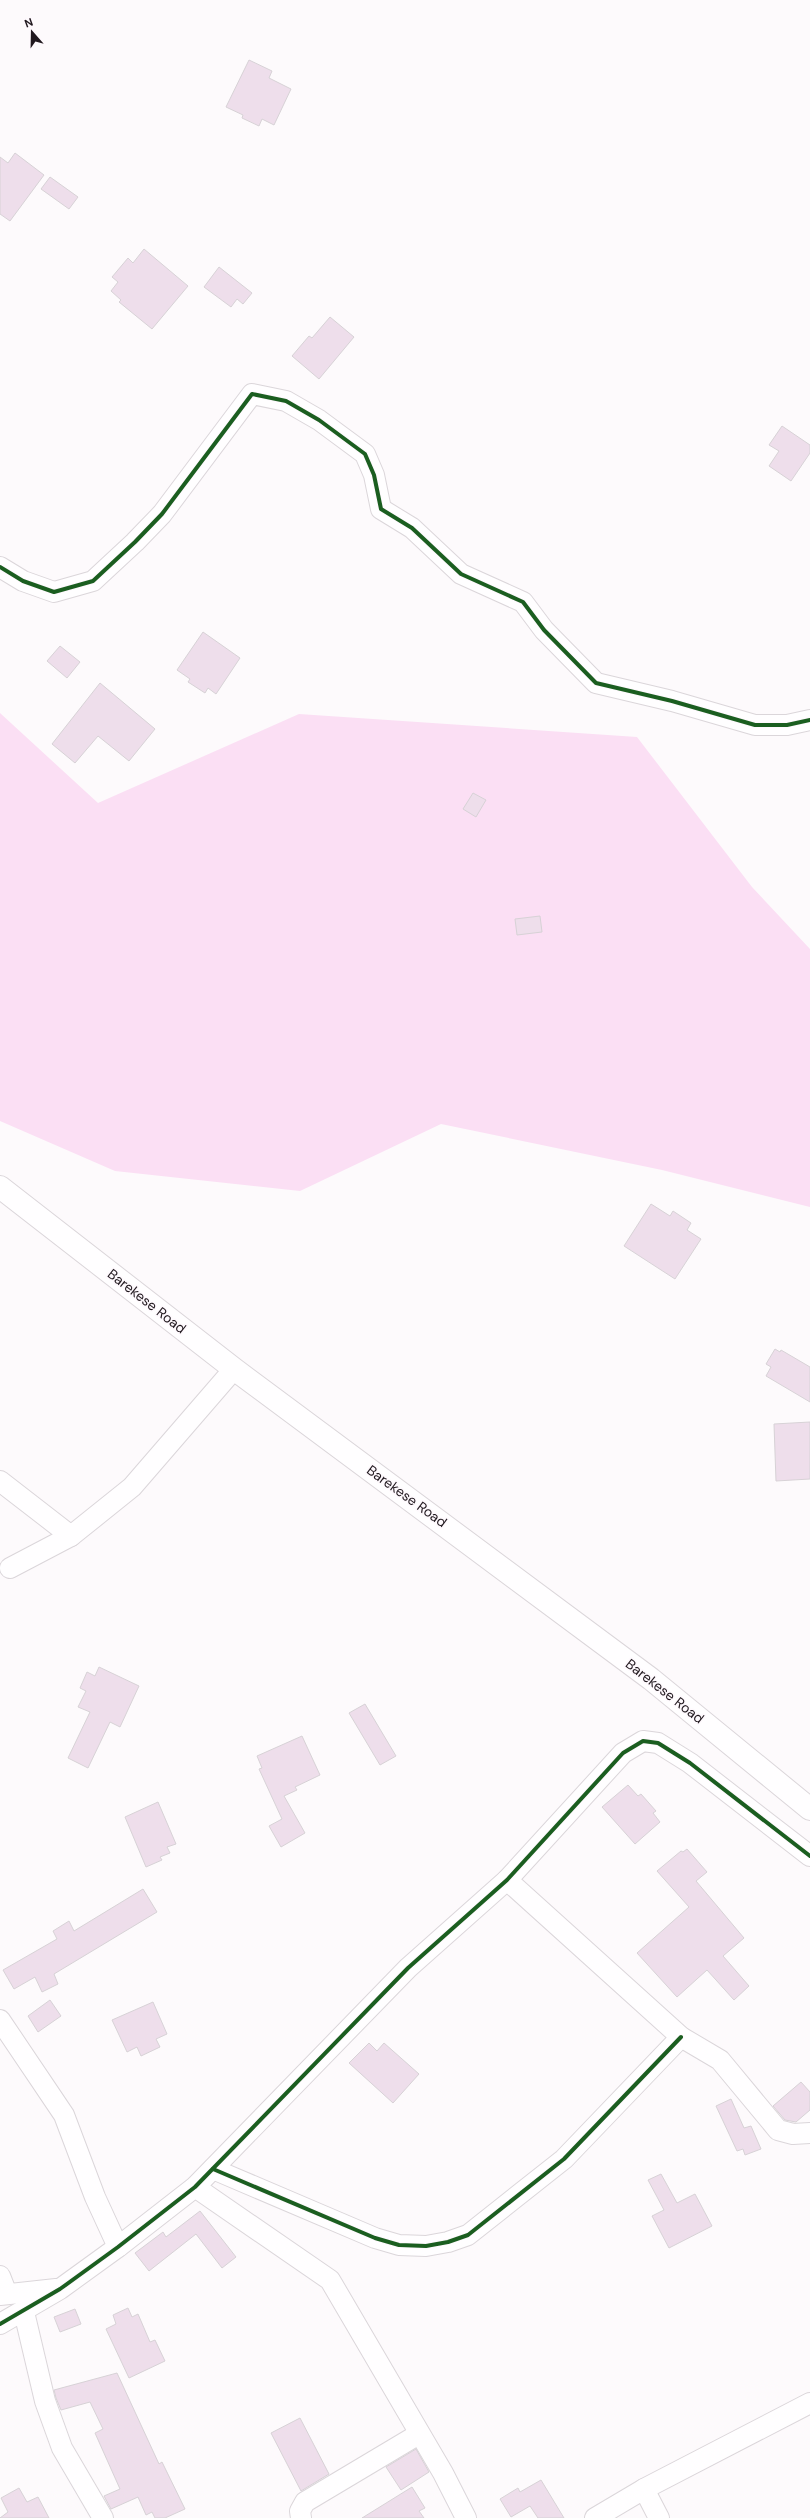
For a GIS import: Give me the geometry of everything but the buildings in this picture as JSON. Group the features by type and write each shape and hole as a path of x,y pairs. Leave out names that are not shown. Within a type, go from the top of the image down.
{"main road":[{"name":"Barekese Road","path":"2,1191 234,1369 651,1679 810,1809"}],"street":[{"path":"0,567 22,581 54,592 93,581 135,542 162,514 252,394 286,401 319,420 365,454 374,475 381,509 412,528 461,574 523,602 544,630 596,683 672,701 755,725 787,725 810,720"},
{"path":"10,1568 71,1536 132,1487 234,1369"},
{"path":"0,1482 71,1536"},
{"path":"0,2324 24,2312 60,2289 118,2247 195,2187 408,1968 507,1880 623,1753 642,1741 658,1743 690,1763 810,1856"},
{"path":"507,1880 681,2037 720,2060 778,2130 793,2134 810,2133"},
{"path":"2,2028 64,2115 95,2197 118,2247"},
{"path":"212,2169 375,2238 399,2245 426,2246 448,2242 468,2235 564,2158 681,2037"},
{"path":"195,2187 330,2280 466,2518"},
{"path":"2,2288 60,2289"},
{"path":"24,2312 45,2401 62,2448 103,2518"},
{"path":"595,2518 644,2489 810,2403"},
{"path":"301,2518 300,2511 305,2502 419,2434"},
{"path":"644,2489 659,2518"}],"shaded area":[{"path":"0,713 98,803 299,714 637,737 752,887 810,949 810,1207 662,1170 441,1124 300,1191 115,1171 0,1121"}],"cycle path":[{"path":"0,567 23,581 54,592 93,581 135,542 162,514 252,394 286,401 319,420 365,454 374,475 381,509 412,528 461,574 523,602 544,630 596,683 672,701 755,725 787,725 810,720"},
{"path":"0,2324 60,2289 118,2247 195,2187 408,1968 507,1880 623,1753 643,1741 658,1743 690,1763 810,1856"},
{"path":"213,2169 375,2238 399,2245 426,2246 448,2242 468,2235 564,2159 681,2037"}]}
